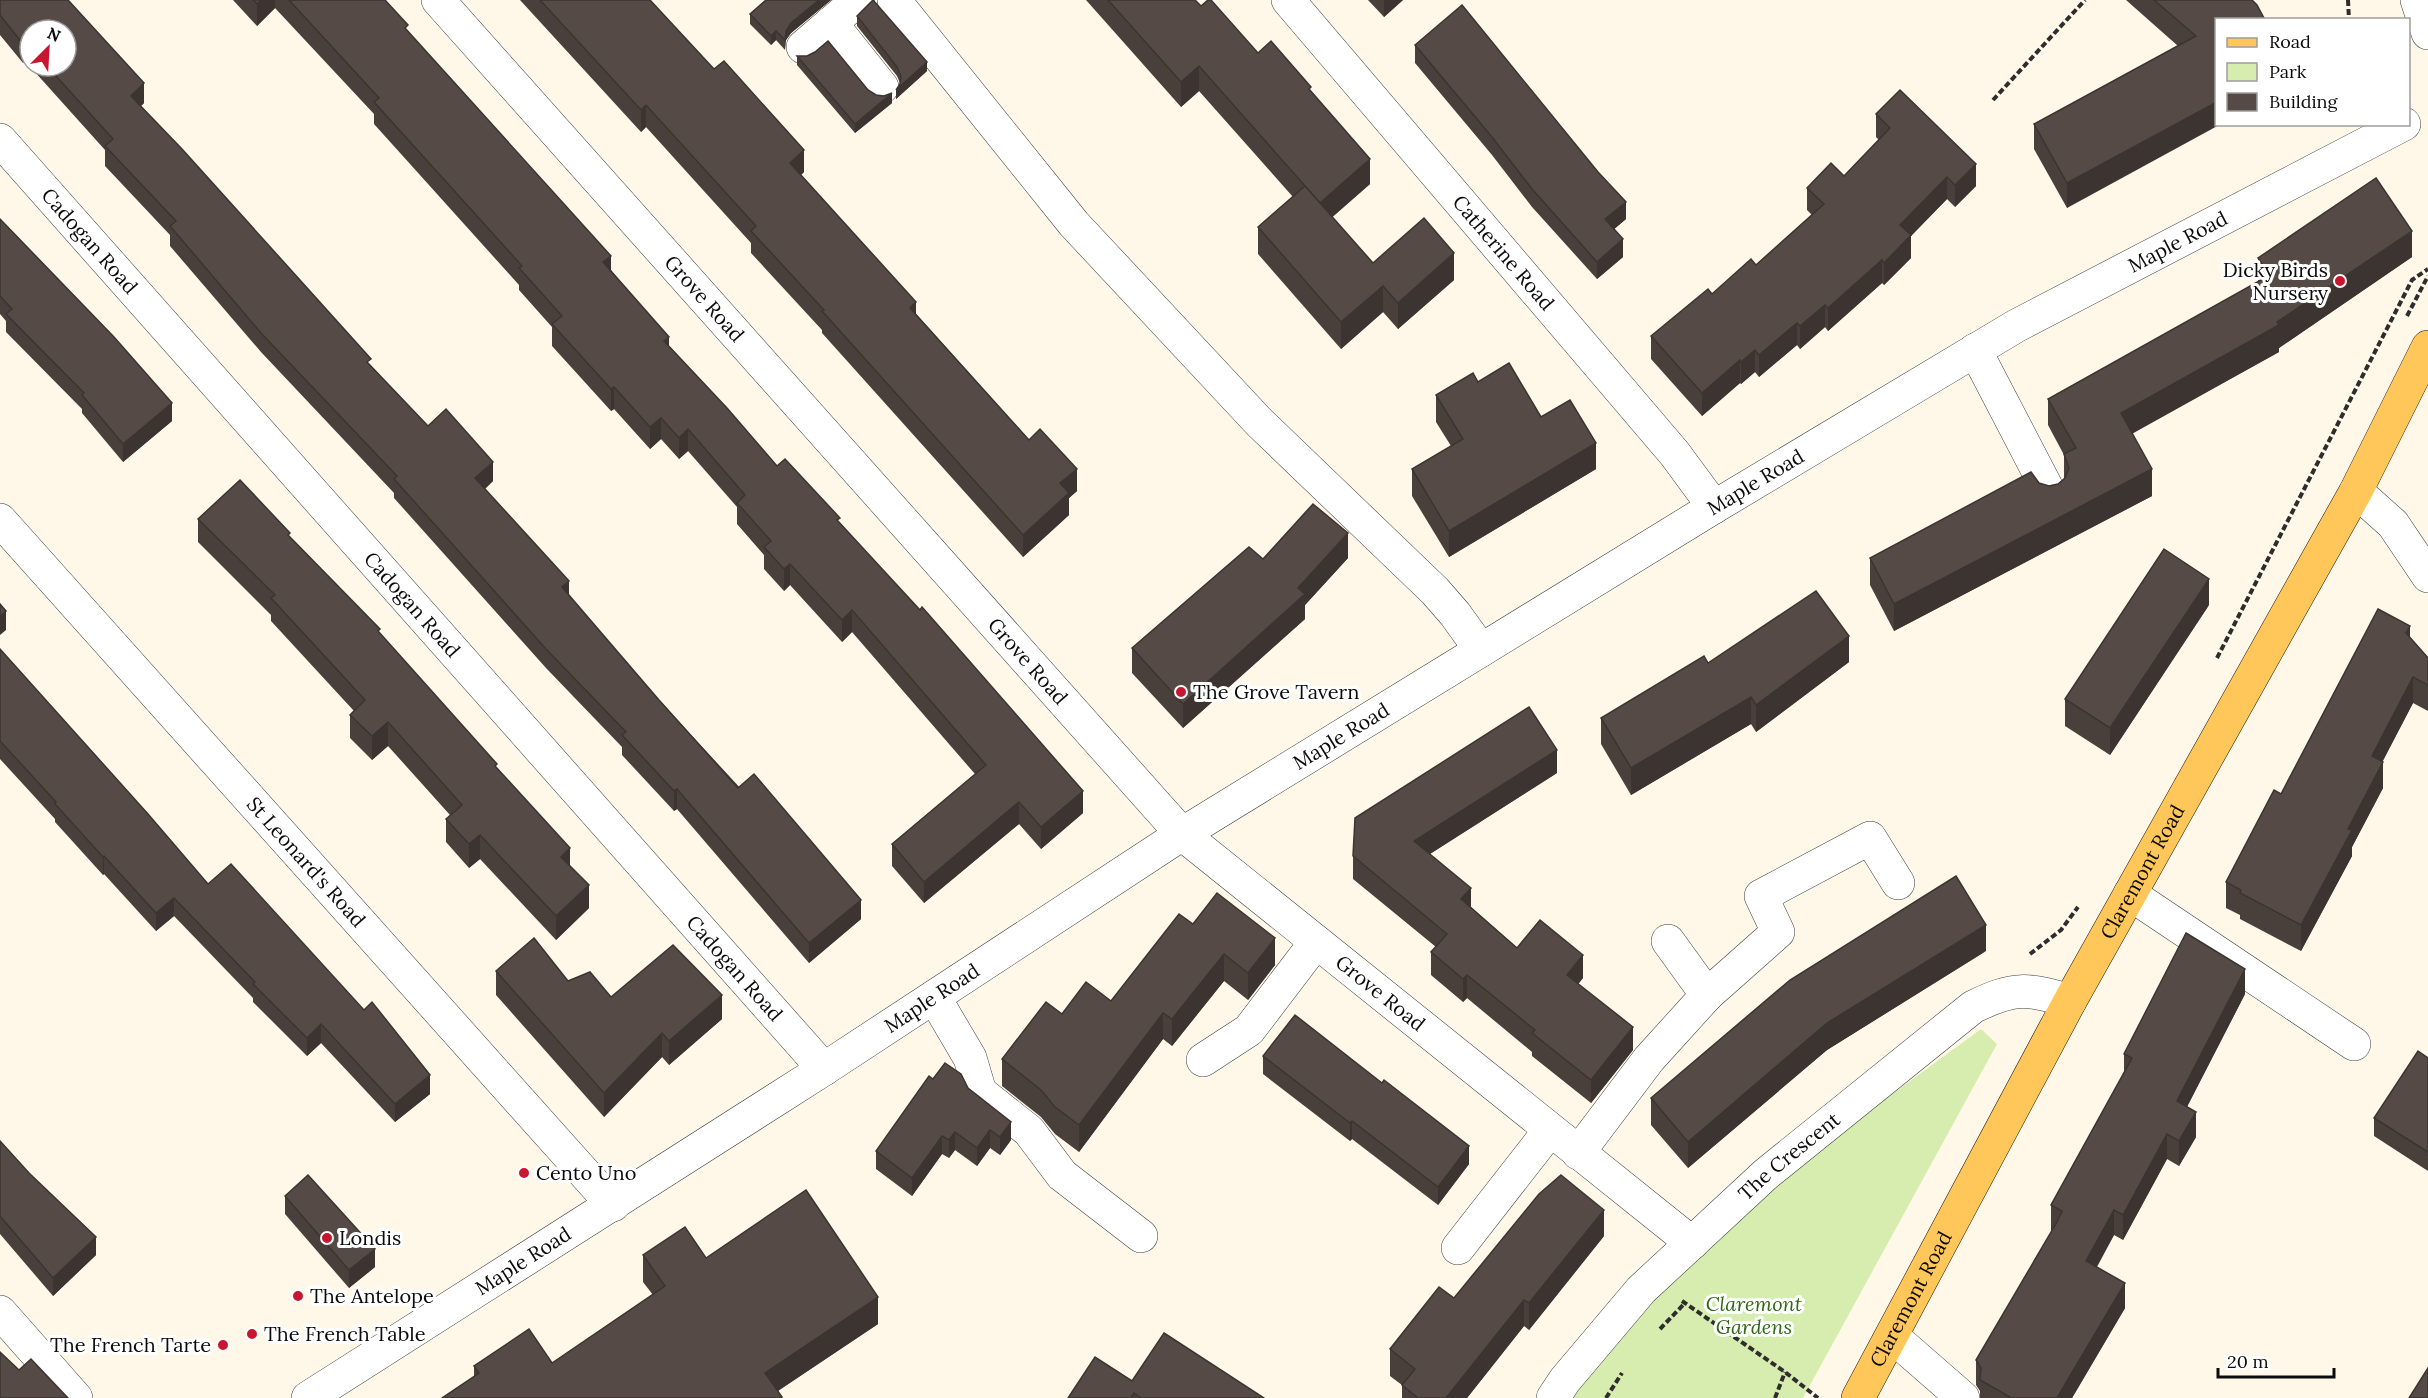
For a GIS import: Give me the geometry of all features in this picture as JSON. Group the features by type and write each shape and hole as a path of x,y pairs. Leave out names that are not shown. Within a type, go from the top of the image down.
{"main road":[{"name":"Claremont Road","path":"1858,1398 2070,1001 2356,491 2428,347"}],"street":[{"name":"Grove Road","path":"438,0 1182,834 1692,1243"},
{"path":"803,47 858,0"},
{"path":"894,0 1074,224 1259,422 1435,591 1481,650"},
{"name":"Catherine Road","path":"1288,0 1675,454 1714,507"},
{"path":"2417,0 2428,33"},
{"path":"831,23 882,87"},
{"path":"2410,121 2428,112"},
{"name":"Maple Road","path":"309,1398 824,1070 1182,834 1714,507 2016,326 2400,126"},
{"name":"Cadogan Road","path":"0,140 824,1070"},
{"path":"1975,350 2050,494"},
{"path":"2356,491 2393,524 2428,576"},
{"name":"St Leonard's Road","path":"0,520 613,1205"},
{"path":"1578,1153 1649,1059 1707,995 1778,932 1761,896 1870,838 1898,884"},
{"path":"2130,894 2354,1044"},
{"path":"1668,940 1707,995"},
{"path":"1203,1060 1249,1030 1316,942"},
{"name":"The Crescent","path":"1553,1398 1565,1380 1658,1274 1766,1174 1973,1007 2000,994 2018,991 2035,991 2070,1001"},
{"path":"934,997 970,1058 980,1092 1029,1131 1062,1175 1141,1236"},
{"path":"1458,1248 1550,1130"},
{"path":"0,1312 76,1398"},
{"path":"1892,1336 1963,1398"}],"path":[{"path":"1993,100 2085,0"},
{"path":"2348,0 2349,18"},
{"path":"2216,661 2412,280 2428,269"},
{"path":"2026,957 2061,930 2081,903"},
{"path":"1658,1274 1684,1304 1785,1372 1818,1398"},
{"path":"1775,1398 1785,1372"}],"green space":[{"name":"Claremont Gardens","path":"1981,1029 1997,1044 1803,1398 1567,1398 1578,1378 1710,1242 1775,1180"}],"building":[{"path":"0,0 68,0 144,83 131,96 182,149 371,359 367,362 428,426 446,409 493,462 475,478 569,581 562,587 659,700 738,788 754,774 861,900 809,943 677,789 674,791 622,735 626,732 546,649 394,479 397,476 261,333 170,226 176,221 105,146 113,139 58,78 78,78 78,18 18,18 18,38 0,15"},
{"path":"289,0 385,0 408,25 405,28 611,256 603,262 669,337 664,341 727,408 777,466 785,459 840,518 837,520 920,610 922,607 1083,791 1041,827 1019,802 924,882 892,844 986,765 852,610 842,620 790,564 784,569 764,547 771,541 737,503 745,495 688,429 679,438 661,418 650,427 614,387 611,389 552,324 562,316 519,268 522,266 374,102 379,98"},
{"path":"540,0 650,0 714,69 724,61 804,150 790,163 916,302 910,308 1029,440 1040,429 1077,469 1060,483 1069,493 1023,535 751,231 756,226 646,105 641,110"},
{"path":"766,0 819,0 791,23 786,31 785,40 776,31 771,36 750,14"},
{"path":"873,0 927,62 896,90 901,76 897,67 857,16"},
{"path":"1108,0 1195,0 1201,6 1211,0 1258,53 1271,41 1370,159 1320,203 1199,66 1181,82"},
{"path":"2154,0 2252,0 2264,18 2215,18 2215,103 2067,183 2034,124 2196,36"},
{"path":"1462,5 1598,172 1626,202 1605,219 1623,239 1597,262 1532,189 1415,45"},
{"path":"828,41 868,90 876,95 884,96 892,93 855,124 797,56 807,56"},
{"path":"1900,90 1976,164 1955,185 1947,177 1900,225 1911,235 1884,263 1882,260 1828,308 1825,305 1800,326 1797,323 1759,355 1755,350 1741,362 1740,360 1702,393 1651,336 1708,289 1712,294 1751,259 1756,265 1824,204 1807,188 1831,163 1844,176 1890,128 1876,114"},
{"path":"2376,178 2412,231 2277,322 2279,325 2121,413 2152,469 1894,604 1870,558 2031,472 2039,483 2049,486 2058,484 2065,478 2069,468 2064,454 2076,448 2048,399 2270,275 2258,258"},
{"path":"1305,186 1373,263 1424,218 1454,253 1398,303 1383,286 1341,322 1258,227"},
{"path":"0,219 114,337 172,403 123,444 82,395 84,393 6,314 12,309 0,296"},
{"path":"1509,363 1541,417 1570,400 1596,443 1449,531 1412,469 1463,439 1436,395 1473,373 1478,382"},
{"path":"240,480 290,533 288,535 380,629 378,631 497,764 495,766 570,848 561,857 589,885 556,916 480,835 469,844 446,819 462,805 388,722 372,736 350,715 365,700 271,598 275,595 198,519"},
{"path":"1313,504 1348,533 1298,588 1305,594 1183,704 1132,648 1249,547 1263,559"},
{"path":"2164,549 2209,579 2110,728 2065,699"},
{"path":"1816,591 1849,636 1756,705 1751,697 1631,768 1601,718 1704,656 1708,663"},
{"path":"0,604 6,611 0,617"},
{"path":"2378,609 2410,626 2406,633 2428,658 2428,685 2413,677 2372,756 2383,762 2348,829 2352,830 2301,925 2240,893 2241,890 2226,882 2274,790 2281,794"},
{"path":"0,649 208,884 231,864 364,1010 372,1002 430,1075 395,1104 321,1024 307,1038 253,984 255,982 174,898 156,913 0,741"},
{"path":"1529,707 1557,750 1414,841 1471,888 1461,899 1517,948 1540,920 1583,955 1567,975 1633,1027 1591,1080 1532,1033 1535,1030 1467,975 1463,979 1431,952 1447,934 1353,856 1355,818"},
{"path":"1956,876 1986,925 1827,1023 1688,1142 1651,1098 1790,980"},
{"path":"1217,893 1275,938 1248,973 1224,954 1172,1019 1163,1013 1079,1125 1055,1107 1041,1090 1002,1059 1046,1002 1062,1014 1086,982 1111,1001 1179,914 1193,924"},
{"path":"2186,933 2245,969 2177,1101 2196,1112 2179,1141 2167,1134 2123,1215 2114,1210 2086,1261 2125,1283 2057,1398 2010,1398 1980,1380 1981,1368 1976,1360 2057,1222 2062,1211 2051,1205 2132,1058 2124,1054"},
{"path":"534,938 568,981 590,972 611,997 673,945 722,995 669,1041 662,1033 604,1093 496,971"},
{"path":"1295,1015 1382,1083 1384,1080 1469,1146 1438,1187 1263,1056"},
{"path":"2418,1051 2428,1058 2428,1152 2374,1118"},
{"path":"945,1063 961,1074 968,1088 1011,1122 1000,1137 990,1130 977,1148 955,1132 949,1140 942,1136 912,1178 876,1151 929,1076 933,1079"},
{"path":"0,1141 29,1173 96,1237 53,1278 0,1216"},
{"path":"308,1175 375,1249 349,1270 285,1196"},
{"path":"1561,1175 1604,1210 1529,1303 1524,1300 1446,1398 1418,1398 1402,1385 1415,1369 1390,1349 1439,1287 1454,1298 1539,1194"},
{"path":"806,1190 878,1297 765,1373 782,1397 442,1398 479,1373 474,1366 529,1329 552,1363 665,1286 643,1255 685,1227 706,1258"},
{"path":"1164,1333 1264,1398 1141,1398 1134,1393 1131,1398 1068,1398 1095,1357 1132,1381"},
{"path":"0,1352 19,1370 31,1359 68,1398 0,1398"},
{"path":"2428,1368 2428,1398 2409,1398"}],"place":[{"name":"Dicky Birds Nursery","path":"2340,281"},
{"name":"The Grove Tavern","path":"1181,692"},
{"name":"Cento Uno","path":"524,1173"},
{"name":"Londis","path":"327,1238"},
{"name":"The Antelope","path":"298,1296"},
{"name":"The French Table","path":"252,1334"},
{"name":"The French Tarte","path":"223,1345"}]}
